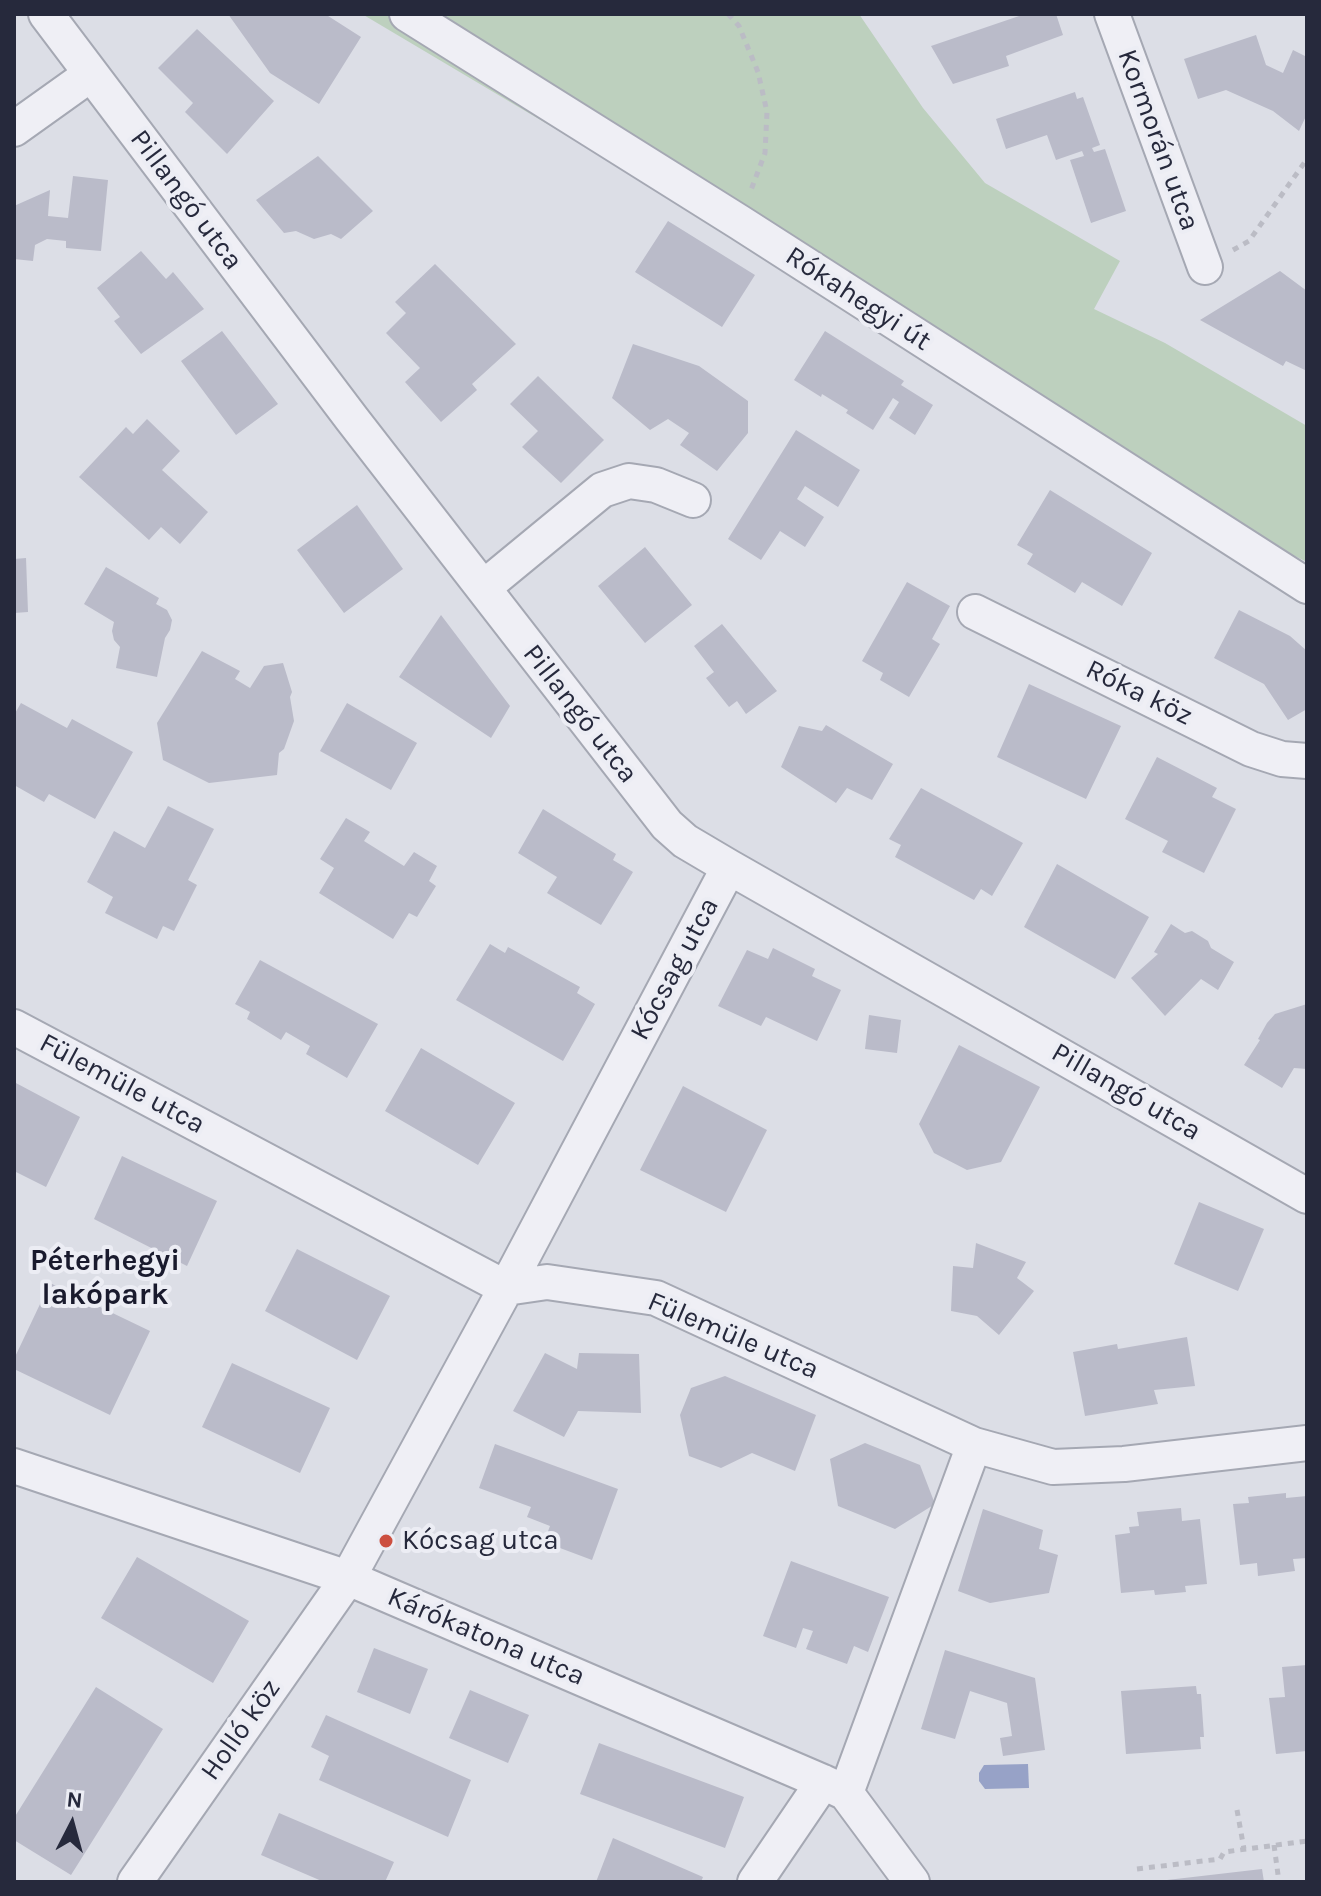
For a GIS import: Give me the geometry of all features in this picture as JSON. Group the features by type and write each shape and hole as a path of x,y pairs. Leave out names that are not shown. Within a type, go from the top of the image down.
{"street":[{"name":"Pillangó utca","path":"46,14 667,825 685,841 729,867 1307,1196"},
{"name":"Rókahegyi út","path":"407,14 739,222 1307,586"},
{"name":"Kormorán utca","path":"1112,14 1205,267"},
{"path":"14,129 91,74"},
{"path":"483,588 602,490 629,481 656,485 693,500"},
{"name":"Róka köz","path":"975,612 1251,749 1282,759 1307,761"},
{"name":"Kócsag utca","path":"348,1578 729,867"},
{"name":"Fülemüle utca","path":"14,1027 506,1288 547,1282 656,1298 974,1445 1053,1467 1124,1464 1307,1443"},
{"path":"755,1882 834,1788 974,1445"},
{"name":"Kárókatona utca","path":"14,1466 348,1578 834,1788"},
{"name":"Holló köz","path":"135,1882 348,1578"},
{"path":"834,1788 912,1882"}],"path":[{"path":"728,14 739,26 758,72 767,112 765,153 739,222"},
{"path":"1205,267 1249,241 1307,159"},
{"path":"1237,1810 1244,1849"},
{"path":"1137,1869 1220,1859 1224,1852 1307,1841"},
{"path":"1274,1845 1279,1882"}],"green space":[{"path":"362,14 859,14 923,108 985,183 1120,261 1094,309 1165,343 1307,426 1307,562 1037,430 660,191"}],"water":[{"path":"1028,1764 1029,1788 985,1789 979,1781 984,1765"}],"building":[{"path":"228,14 325,14 361,37 319,104 270,73"},
{"path":"1025,14 1056,14 1063,35 1006,56 1009,66 953,84 931,46"},
{"path":"197,29 274,101 227,154 185,112 193,103 158,68"},
{"path":"1256,35 1266,65 1283,73 1293,50 1307,57 1307,114 1299,131 1273,111 1226,90 1198,99 1184,59"},
{"path":"1075,92 1077,99 1083,97 1100,145 1092,148 1094,152 1105,149 1126,211 1091,223 1070,160 1084,156 1082,151 1056,160 1047,135 1006,149 996,119"},
{"path":"318,156 373,211 341,239 331,234 314,239 296,231 284,233 256,200"},
{"path":"73,176 108,180 101,251 66,248 66,241 47,239 35,245 33,261 14,259 14,206 50,190 48,216 68,218"},
{"path":"668,221 755,275 722,327 635,272"},
{"path":"141,251 166,279 173,272 204,309 141,354 114,321 120,317 97,288"},
{"path":"435,264 516,344 472,384 477,390 441,422 405,382 420,368 386,333 406,313 395,302"},
{"path":"1280,271 1307,291 1307,371 1286,361 1283,366 1200,320"},
{"path":"222,331 278,404 236,435 181,361"},
{"path":"825,331 904,381 901,385 933,405 915,435 889,418 899,402 893,398 873,430 846,413 848,410 794,380"},
{"path":"633,344 699,366 748,401 748,433 717,471 680,445 689,433 668,419 650,430 612,398"},
{"path":"538,376 604,440 561,483 522,447 538,431 510,404"},
{"path":"147,419 180,451 162,470 208,512 180,544 161,527 149,540 79,477 126,427 133,434"},
{"path":"796,430 860,470 838,507 805,486 797,499 824,517 805,547 780,531 761,560 728,539"},
{"path":"1050,490 1152,553 1122,606 1082,582 1075,593 1027,564 1033,554 1017,545"},
{"path":"357,505 403,569 344,613 297,550"},
{"path":"645,547 692,605 645,643 598,586"},
{"path":"26,558 28,612 14,613 14,559"},
{"path":"106,567 159,598 156,604 167,610 172,620 157,677 116,668 120,647 114,640 114,622 84,604"},
{"path":"907,582 950,606 932,639 940,644 909,697 880,680 883,673 862,661"},
{"path":"1239,610 1290,636 1307,651 1307,709 1288,720 1264,684 1214,658"},
{"path":"441,615 510,706 491,738 399,677"},
{"path":"722,624 777,691 746,714 737,701 729,707 706,678 714,672 694,646"},
{"path":"202,651 240,671 235,679 250,688 264,666 283,663 292,692 294,721 284,749 279,753 277,775 209,783 163,760 157,723"},
{"path":"1029,684 1121,726 1086,799 997,757"},
{"path":"21,703 67,728 72,719 133,752 95,819 49,794 44,802 14,785 14,715"},
{"path":"347,703 417,743 391,790 320,751"},
{"path":"826,725 893,764 872,800 847,788 836,803 781,767 799,726 822,731"},
{"path":"1157,757 1217,788 1212,797 1236,809 1204,873 1162,852 1168,841 1125,819"},
{"path":"921,788 1023,843 992,896 981,889 974,900 895,857 901,845 889,839"},
{"path":"168,806 214,829 188,880 197,885 174,931 163,926 157,939 105,913 113,897 87,882 114,831 145,848"},
{"path":"543,809 616,854 613,860 633,872 601,925 547,893 557,877 518,853"},
{"path":"346,818 370,832 364,841 404,866 414,852 437,866 429,881 436,886 417,917 409,913 393,939 319,893 334,868 320,859"},
{"path":"1057,864 1149,917 1115,979 1024,927"},
{"path":"1171,924 1185,933 1192,931 1234,962 1218,990 1201,979 1165,1016 1131,978 1158,954 1154,952"},
{"path":"490,944 505,953 508,947 580,987 577,993 595,1004 563,1061 456,1000"},
{"path":"773,948 815,969 812,976 841,990 817,1041 766,1017 761,1026 718,1006 747,950 768,959"},
{"path":"260,960 378,1024 347,1078 306,1054 310,1046 286,1032 281,1040 247,1019 250,1012 235,1004"},
{"path":"1307,1004 1307,1069 1294,1068 1282,1088 1244,1065 1275,1014"},
{"path":"869,1015 901,1020 897,1053 865,1049"},
{"path":"959,1045 1040,1087 1001,1162 967,1170 934,1153 919,1124"},
{"path":"421,1048 515,1103 478,1165 385,1111"},
{"path":"14,1082 80,1117 46,1187 14,1171"},
{"path":"683,1086 767,1130 726,1212 640,1170"},
{"path":"122,1156 217,1201 187,1266 94,1219"},
{"path":"1199,1202 1264,1229 1238,1291 1174,1264"},
{"path":"976,1243 1026,1262 1017,1278 1034,1291 999,1335 977,1316 951,1311 953,1266 973,1268"},
{"path":"297,1249 390,1296 357,1360 265,1311"},
{"path":"50,1283 150,1331 110,1415 14,1369 14,1359"},
{"path":"1187,1337 1195,1386 1154,1390 1158,1404 1085,1416 1073,1352 1117,1344 1118,1349"},
{"path":"545,1353 577,1369 579,1353 639,1354 641,1413 578,1411 564,1437 513,1411"},
{"path":"232,1363 330,1408 300,1473 202,1427"},
{"path":"725,1376 816,1415 795,1471 752,1453 721,1468 689,1456 680,1415 691,1388"},
{"path":"865,1443 920,1465 935,1504 895,1529 838,1506 830,1459"},
{"path":"495,1444 618,1489 592,1560 544,1542 550,1526 527,1517 531,1507 479,1488"},
{"path":"1286,1493 1286,1498 1307,1496 1307,1558 1293,1559 1295,1571 1258,1576 1257,1563 1240,1565 1233,1504 1249,1503 1248,1497"},
{"path":"1181,1508 1182,1521 1200,1519 1207,1584 1185,1586 1186,1592 1155,1595 1154,1590 1121,1593 1115,1535 1130,1533 1129,1527 1139,1526 1137,1512"},
{"path":"983,1509 1043,1530 1039,1549 1058,1555 1049,1593 990,1603 958,1591"},
{"path":"137,1557 249,1621 213,1683 101,1618"},
{"path":"791,1561 889,1597 868,1652 854,1646 847,1664 806,1649 813,1631 803,1628 796,1648 763,1636"},
{"path":"374,1648 428,1669 410,1714 357,1692"},
{"path":"945,1650 1035,1678 1045,1750 1003,1756 1000,1738 1012,1736 1007,1703 970,1691 955,1739 921,1729"},
{"path":"1307,1665 1307,1751 1276,1754 1269,1698 1285,1697 1282,1667"},
{"path":"1196,1686 1197,1694 1201,1694 1204,1737 1200,1737 1201,1749 1126,1754 1121,1691"},
{"path":"96,1687 163,1729 71,1875 14,1840 14,1818"},
{"path":"470,1690 529,1715 508,1763 449,1738"},
{"path":"326,1715 471,1780 448,1837 319,1780 329,1756 311,1747"},
{"path":"599,1743 744,1797 725,1848 580,1794"},
{"path":"279,1813 394,1862 385,1882 324,1882 261,1855"},
{"path":"613,1838 703,1877 701,1882 596,1882"},
{"path":"1262,1869 1264,1882 1167,1882 1167,1880"}],"place":[{"name":"Kócsag utca","path":"386,1541"}],"district":[{"name":"Péterhegyi lakópark","path":"105,1278"}]}
